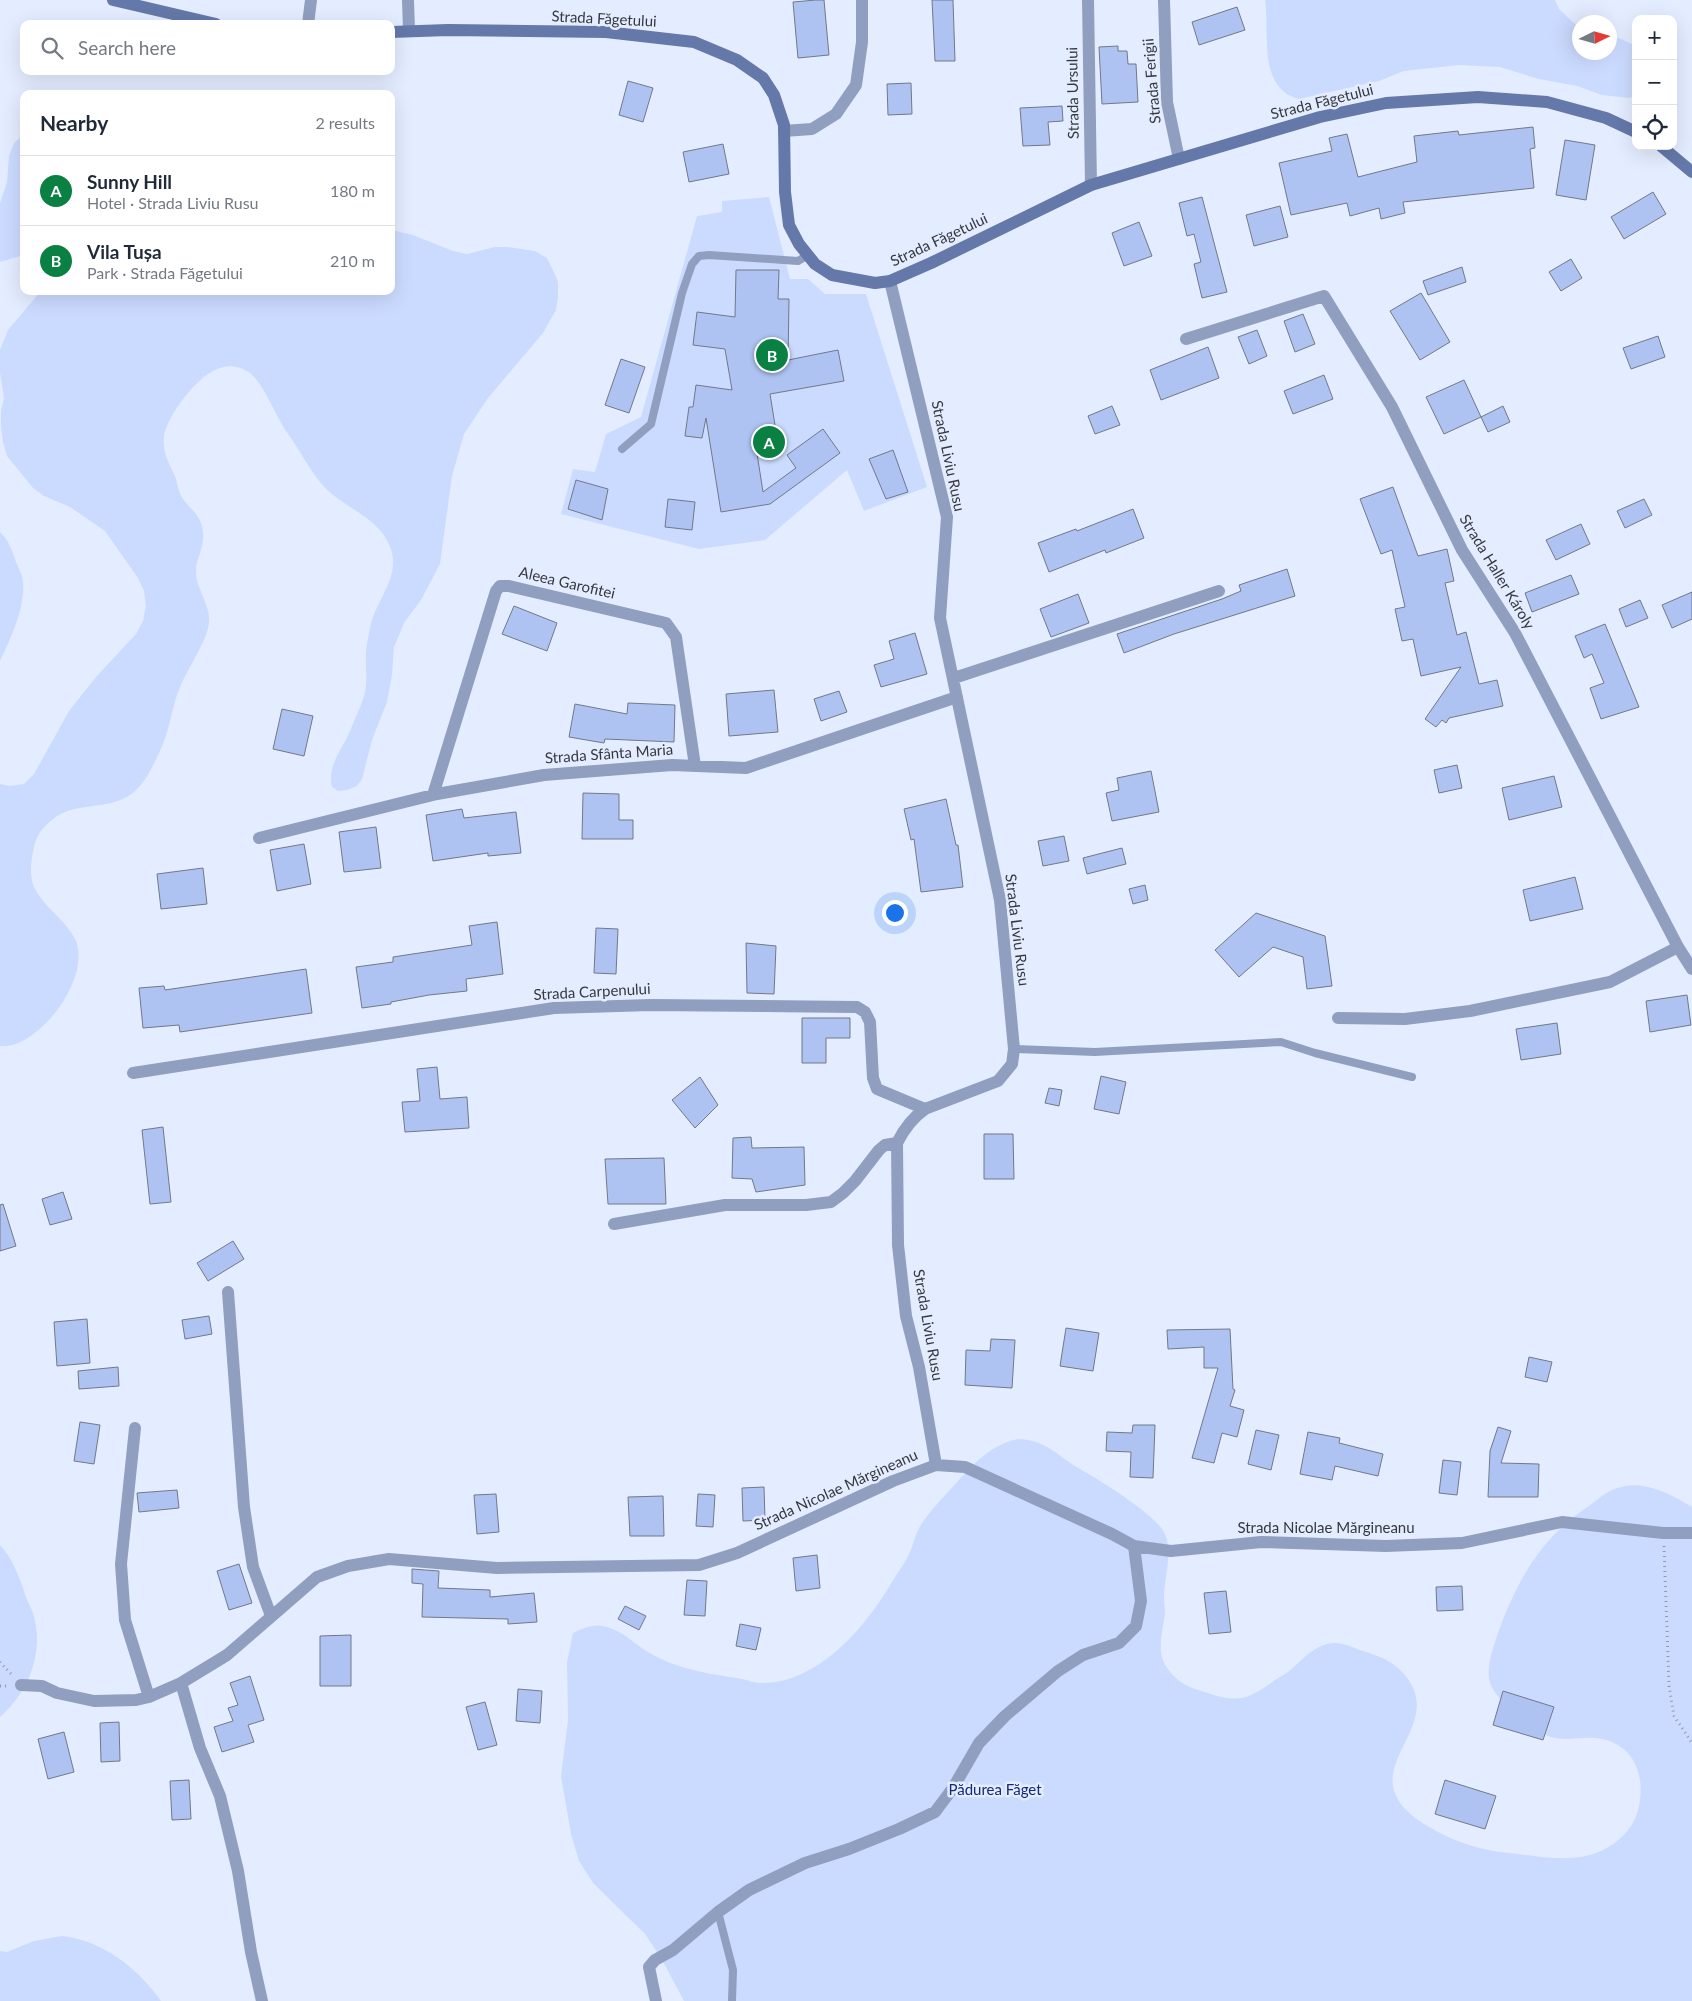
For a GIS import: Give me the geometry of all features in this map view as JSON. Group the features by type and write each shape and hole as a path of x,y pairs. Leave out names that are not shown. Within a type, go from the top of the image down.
{"main road":[{"path":"113,0 199,20"},
{"name":"Strada Făgetului","path":"395,32 606,32 694,42 737,60 763,78 774,94 784,125 785,192 789,225 798,244 815,264 832,274 875,283 890,281 1091,185 1320,117 1386,103 1478,97 1547,102 1606,118 1632,130"},
{"path":"1666,150 1692,172"}],"street":[{"path":"308,20 311,0"},
{"path":"408,0 409,31"},
{"path":"784,131 812,129 836,114 856,86 862,42 862,0"},
{"name":"Strada Ursului","path":"1088,0 1091,185"},
{"name":"Strada Ferigii","path":"1164,0 1167,102 1179,159"},
{"name":"Strada Liviu Rusu","path":"890,281 946,517 940,618 1000,900 1014,1050 1012,1064 998,1081 925,1109 916,1115 904,1128 897,1143 898,1245 906,1316 919,1367 936,1465"},
{"name":"Strada Haller Károly","path":"1186,339 1324,296 1392,406 1462,550 1515,632 1678,947 1692,968"},
{"name":"Aleea Garofitei","path":"433,795 496,591 500,586 509,586 666,624 676,637 695,766"},
{"path":"954,678 1219,591"},
{"name":"Strada Sfânta Maria","path":"259,838 433,795 544,774 672,765 746,768 957,697"},
{"path":"1338,1018 1405,1019 1460,1012 1610,982 1678,947"},
{"name":"Strada Carpenului","path":"133,1073 554,1008 650,1005 857,1007 865,1012 870,1022 873,1078 877,1089 925,1109"},
{"path":"614,1224 725,1205 812,1205 831,1202 855,1181 879,1150 885,1145 897,1143"},
{"path":"228,1292 244,1508 253,1567 271,1616"},
{"path":"135,1428 121,1564 125,1620 149,1697"},
{"name":"Strada Nicolae Mărgineanu","path":"21,1685 42,1686 57,1692 94,1701 136,1700 149,1697 181,1683 226,1655 317,1577 348,1566 389,1559 498,1568 698,1565 736,1553 893,1481 936,1465 965,1467 1112,1534 1134,1546 1170,1551 1261,1542 1386,1546 1462,1542 1562,1522 1663,1533 1692,1533"},
{"path":"656,2001 649,1967 655,1960 674,1950 718,1912 749,1890 804,1863 849,1849 935,1812 953,1788 979,1743 1005,1716 1058,1671 1083,1655 1119,1643 1136,1626 1141,1601 1134,1546"},
{"path":"181,1683 200,1748 220,1796 238,1871 251,1952 262,2001"}],"lane":[{"path":"622,449 651,424 682,292 692,264 699,256 709,255 798,261 808,255"},
{"path":"1014,1050 1095,1052 1281,1042 1315,1053 1412,1077"},
{"path":"718,1912 733,1970 732,2001"}],"path":[{"path":"1663,1533 1669,1686 1674,1716 1692,1743"}],"green space":[{"path":"1265,0 1555,0 1559,9 1572,21 1572,60 1617,60 1617,38 1632,44 1632,97 1602,95 1577,86 1539,79 1500,67 1459,65 1404,71 1379,81 1299,99 1286,93 1277,84 1271,72 1268,58"},
{"path":"20,138 20,256 0,262 0,203 7,182 9,156 14,143"},
{"path":"769,197 790,279 808,279 825,294 866,294 927,487 864,511 847,470 765,540 699,549 561,514 573,469 595,472 606,434 641,417 697,216 722,212 722,201"},
{"path":"395,231 413,235 453,251 467,254 495,247 535,251 547,258 558,282 556,310 543,333 488,398 464,434 452,476 440,564 421,600 404,623 394,647 392,675 387,702 372,740 362,779 357,786 347,790 338,791 332,787 333,765 364,697 366,655 371,624 390,581 392,572 392,553 387,540 371,521 339,499 320,482 286,431 255,378 247,371 230,366 215,370 205,376 178,406 166,428 164,448 181,496 197,516 203,530 203,543 197,564 196,577 208,609 208,630 178,692 168,729 157,758 141,785 121,800 62,813 46,825 37,838 31,862 32,882 39,896 73,935 78,951 78,963 76,974 67,996 47,1022 32,1035 20,1042 13,1045 0,1046 0,784 10,786 24,784 34,774 69,711 96,677 136,634 143,621 146,606 144,591 138,578 105,531 70,507 44,496 33,488 7,456 1,426 1,411 4,398 0,373 0,350 8,330 38,295 395,295"},
{"path":"0,532 12,550 22,576 23,597 17,620 0,661"},
{"name":"Pădurea Făget","path":"1018,1439 1037,1442 1099,1480 1124,1496 1162,1529 1168,1544 1168,1562 1164,1590 1165,1613 1161,1647 1164,1663 1180,1681 1192,1688 1221,1697 1237,1698 1252,1695 1259,1691 1288,1672 1314,1650 1326,1644 1345,1644 1384,1659 1403,1673 1415,1694 1416,1714 1394,1770 1393,1788 1404,1807 1429,1827 1448,1837 1498,1852 1544,1857 1567,1858 1590,1855 1601,1851 1626,1833 1634,1821 1639,1806 1639,1773 1630,1755 1623,1748 1602,1739 1562,1739 1543,1734 1528,1724 1497,1695 1490,1683 1489,1666 1505,1614 1522,1579 1543,1547 1570,1520 1612,1490 1633,1485 1654,1488 1692,1507 1692,2001 684,2001 661,1958 645,1934 593,1883 579,1861 571,1834 561,1776 568,1720 567,1662 573,1633 587,1627 602,1626 621,1633 648,1652 670,1663 756,1683 774,1682 797,1676 812,1669 839,1649 863,1624 905,1563 917,1531 933,1508 980,1459 998,1446"},
{"path":"0,1545 14,1565 33,1613 37,1642 32,1670 26,1683 19,1696 0,1717"},
{"path":"62,1936 91,1943 118,1958 142,1978 161,2001 0,2001 0,1951 7,1952 34,1941"}],"building":[{"path":"824,0 829,55 798,58 793,2"},
{"path":"932,0 953,0 955,61 935,61"},
{"path":"1237,7 1245,30 1199,45 1192,22"},
{"path":"1118,46 1118,51 1127,51 1128,64 1136,64 1138,102 1102,104 1099,47"},
{"path":"628,81 653,88 643,122 619,115"},
{"path":"911,83 912,114 888,115 887,84"},
{"path":"1062,106 1063,121 1048,122 1050,145 1023,146 1020,108"},
{"path":"1533,127 1535,148 1530,149 1534,188 1403,202 1405,213 1381,219 1379,208 1350,216 1347,203 1291,215 1279,163 1332,151 1329,138 1347,134 1358,177 1417,162 1414,136 1458,131 1459,135"},
{"path":"1565,140 1595,145 1586,200 1556,195"},
{"path":"723,144 729,174 689,182 683,152"},
{"path":"1653,192 1666,214 1624,239 1611,217"},
{"path":"1202,197 1227,292 1202,298 1194,264 1201,262 1194,234 1187,236 1179,203"},
{"path":"1280,206 1288,237 1254,246 1246,215"},
{"path":"1139,222 1152,256 1124,266 1112,233"},
{"path":"1571,259 1582,278 1561,291 1549,272"},
{"path":"1462,267 1466,282 1428,295 1423,281"},
{"path":"736,270 779,270 778,299 789,299 788,360 838,350 844,381 770,394 778,444 756,447 763,492 796,468 787,455 823,429 840,453 770,504 721,512 706,418 702,438 685,436 689,407 693,407 696,385 732,390 725,349 693,345 697,312 735,317"},
{"path":"1421,293 1450,342 1420,360 1390,311"},
{"path":"1303,314 1315,344 1295,352 1284,321"},
{"path":"1257,330 1267,356 1249,364 1238,337"},
{"path":"1658,336 1665,357 1631,369 1623,348"},
{"path":"1208,347 1219,378 1161,400 1150,370"},
{"path":"621,359 645,367 629,413 605,405"},
{"path":"1324,375 1333,399 1293,414 1284,391"},
{"path":"1464,380 1481,417 1444,434 1426,397"},
{"path":"1112,406 1120,425 1095,434 1088,416"},
{"path":"1503,406 1510,422 1488,432 1481,417"},
{"path":"893,450 908,492 886,499 869,459"},
{"path":"576,480 608,489 602,520 568,509"},
{"path":"1393,487 1418,556 1447,549 1454,581 1445,583 1457,635 1466,632 1479,684 1497,680 1503,706 1449,718 1446,723 1442,720 1436,727 1425,719 1461,667 1421,676 1413,639 1402,641 1395,609 1405,607 1392,550 1381,554 1360,499"},
{"path":"668,499 695,502 692,530 665,527"},
{"path":"1644,499 1652,515 1625,528 1617,511"},
{"path":"1133,509 1144,538 1106,553 1105,550 1049,572 1038,543 1076,529 1077,531"},
{"path":"1581,524 1590,544 1556,560 1546,540"},
{"path":"1287,569 1295,596 1174,634 1124,653 1117,634 1222,599 1241,591 1239,585"},
{"path":"1571,575 1579,594 1532,612 1525,593"},
{"path":"1692,592 1692,619 1672,628 1662,605"},
{"path":"1078,594 1089,623 1051,637 1040,609"},
{"path":"1640,600 1648,618 1626,627 1619,609"},
{"path":"514,606 557,623 547,651 502,634"},
{"path":"1605,624 1639,707 1601,719 1590,688 1604,683 1592,654 1584,658 1575,636"},
{"path":"915,633 927,674 881,687 874,665 894,659 889,641"},
{"path":"774,690 778,732 729,736 726,694"},
{"path":"839,691 847,712 821,721 814,699"},
{"path":"628,703 675,705 674,742 605,739 604,743 569,737 575,704 627,714"},
{"path":"282,709 313,716 304,756 273,749"},
{"path":"1457,765 1462,788 1439,793 1434,770"},
{"path":"1151,771 1159,812 1112,821 1106,793 1119,790 1117,778"},
{"path":"1554,776 1562,807 1509,820 1502,788"},
{"path":"583,793 619,794 619,820 633,820 633,839 582,839"},
{"path":"946,799 956,845 958,845 963,887 921,892 914,839 911,840 904,809"},
{"path":"462,809 464,818 516,812 521,853 488,856 488,853 433,861 426,815"},
{"path":"376,827 381,868 344,872 339,832"},
{"path":"1064,836 1069,861 1043,866 1038,841"},
{"path":"304,844 311,884 277,891 270,850"},
{"path":"1122,848 1126,864 1087,874 1083,858"},
{"path":"203,868 207,904 161,909 157,874"},
{"path":"1575,877 1583,909 1530,921 1523,890"},
{"path":"1145,885 1148,900 1133,904 1129,889"},
{"path":"1256,913 1325,936 1332,986 1307,989 1303,957 1273,947 1239,977 1215,950"},
{"path":"497,922 503,974 466,979 467,991 429,995 391,1002 391,1004 362,1008 356,967 393,962 393,957 472,945 469,926"},
{"path":"596,928 618,929 616,974 594,973"},
{"path":"746,943 776,946 774,994 747,993"},
{"path":"306,969 312,1013 180,1032 179,1025 143,1028 139,988 164,986 165,990"},
{"path":"1687,995 1691,1025 1650,1032 1646,1001"},
{"path":"802,1018 850,1018 850,1038 826,1038 826,1063 802,1063"},
{"path":"1557,1023 1561,1054 1521,1060 1516,1029"},
{"path":"437,1067 440,1099 467,1097 469,1128 405,1132 402,1102 420,1101 417,1069"},
{"path":"1101,1076 1126,1082 1119,1114 1094,1109"},
{"path":"700,1077 718,1105 695,1128 672,1100"},
{"path":"1049,1088 1062,1090 1059,1106 1045,1103"},
{"path":"163,1127 171,1202 150,1204 142,1130"},
{"path":"984,1134 1013,1134 1014,1179 984,1179"},
{"path":"751,1137 752,1148 804,1147 805,1185 756,1192 752,1179 732,1178 733,1138"},
{"path":"664,1158 666,1204 608,1204 605,1159"},
{"path":"63,1192 72,1219 50,1225 42,1199"},
{"path":"3,1204 16,1246 0,1251 0,1205"},
{"path":"233,1241 244,1259 208,1281 197,1263"},
{"path":"209,1316 212,1334 185,1339 182,1320"},
{"path":"87,1319 90,1363 57,1366 54,1322"},
{"path":"1066,1328 1099,1333 1093,1371 1060,1366"},
{"path":"1230,1329 1233,1389 1235,1390 1230,1406 1244,1410 1237,1437 1222,1433 1214,1463 1192,1458 1218,1368 1204,1368 1204,1347 1168,1349 1167,1330"},
{"path":"991,1339 1015,1340 1012,1388 965,1385 966,1350 990,1351"},
{"path":"1529,1357 1552,1362 1547,1382 1525,1377"},
{"path":"118,1367 119,1386 79,1389 78,1371"},
{"path":"80,1422 100,1425 94,1464 74,1461"},
{"path":"1133,1425 1155,1425 1153,1478 1130,1477 1131,1452 1106,1451 1107,1432 1132,1433"},
{"path":"1498,1427 1511,1431 1501,1463 1539,1464 1538,1497 1488,1497 1490,1451"},
{"path":"1256,1430 1279,1435 1271,1470 1248,1464"},
{"path":"1308,1432 1340,1438 1339,1443 1383,1454 1378,1476 1335,1466 1332,1480 1300,1474"},
{"path":"1443,1460 1461,1462 1457,1495 1439,1493"},
{"path":"764,1487 765,1520 743,1521 742,1488"},
{"path":"177,1490 179,1508 139,1512 137,1493"},
{"path":"496,1494 499,1532 477,1534 474,1495"},
{"path":"698,1494 715,1495 713,1527 696,1526"},
{"path":"663,1496 664,1536 630,1536 628,1497"},
{"path":"817,1555 820,1588 796,1591 793,1558"},
{"path":"239,1564 252,1603 229,1610 217,1571"},
{"path":"412,1569 439,1571 438,1588 490,1590 490,1597 534,1593 537,1622 508,1624 508,1619 422,1617 423,1584 412,1583"},
{"path":"687,1580 707,1581 705,1616 684,1615"},
{"path":"1462,1586 1463,1610 1437,1611 1436,1587"},
{"path":"1226,1591 1231,1632 1209,1634 1204,1593"},
{"path":"625,1606 646,1616 639,1630 618,1619"},
{"path":"740,1624 761,1628 756,1650 736,1646"},
{"path":"351,1635 351,1686 320,1686 320,1636"},
{"path":"250,1676 264,1720 248,1725 254,1742 222,1752 214,1727 233,1721 228,1708 238,1705 230,1683"},
{"path":"518,1689 542,1691 540,1723 516,1721"},
{"path":"1503,1691 1554,1707 1543,1740 1493,1725"},
{"path":"485,1702 497,1745 478,1750 466,1707"},
{"path":"119,1722 120,1761 101,1762 100,1723"},
{"path":"64,1732 74,1772 48,1779 38,1739"},
{"path":"189,1780 191,1819 172,1820 170,1781"},
{"path":"1445,1780 1496,1796 1485,1829 1435,1814"}],"place":[{"name":"Vila Tușa","path":"772,355"},
{"name":"Sunny Hill","path":"769,442"}]}
